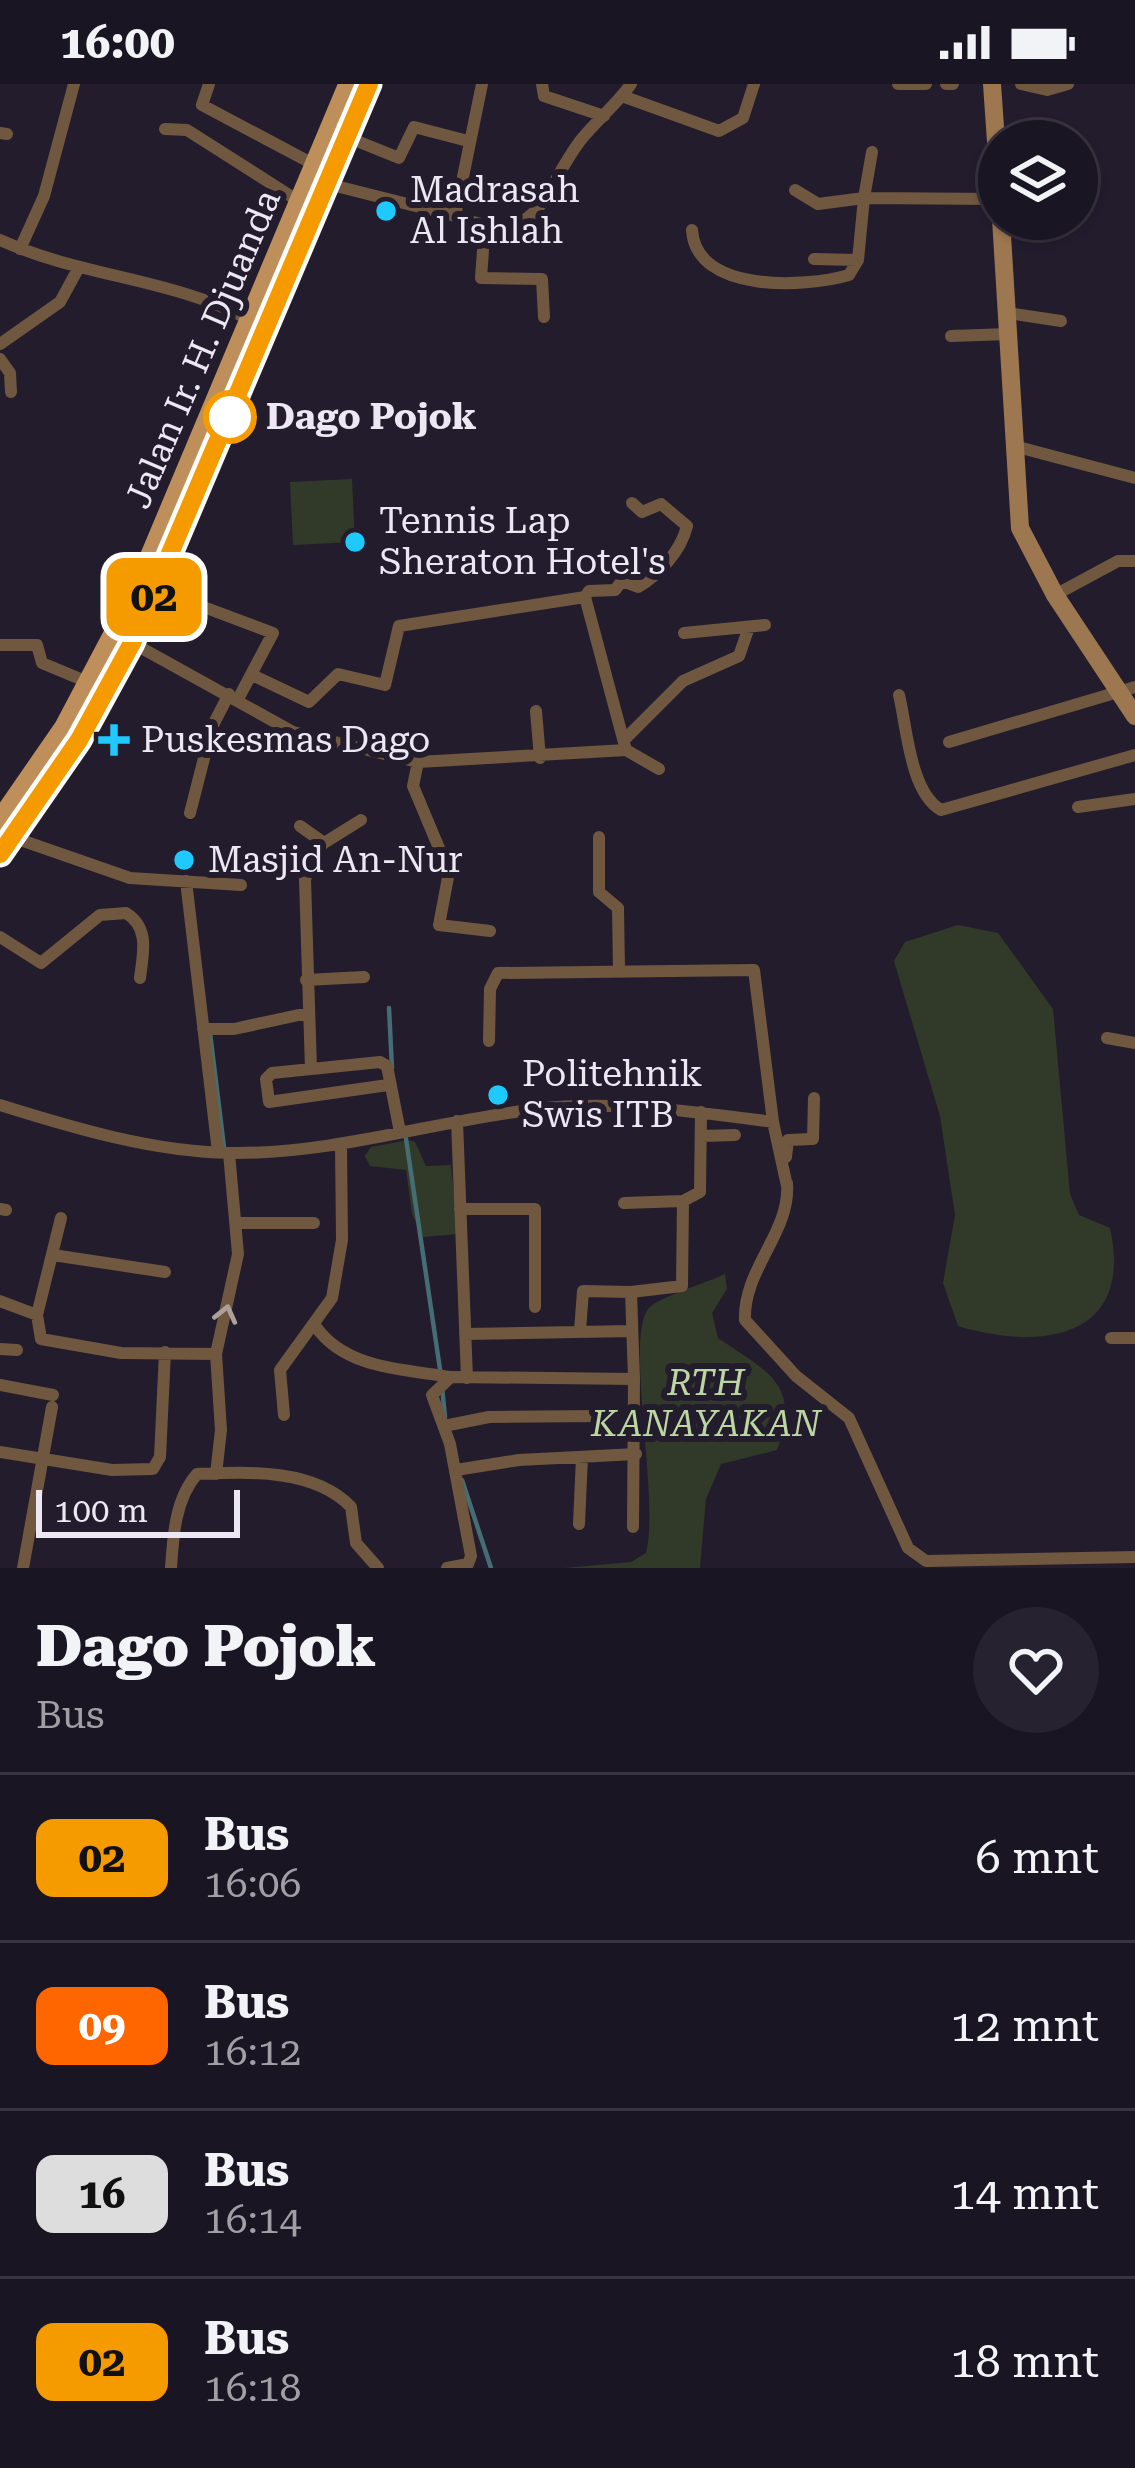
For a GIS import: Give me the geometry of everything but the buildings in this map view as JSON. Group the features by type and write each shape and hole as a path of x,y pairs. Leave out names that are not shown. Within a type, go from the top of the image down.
{"main road":[{"name":"Jalan Ir. H. Djuanda","path":"9,822 124,639 321,175 349,84"},
{"name":"Jalan Ir. H. Djuanda","path":"259,325 300,202 346,137 369,84"},
{"name":"Jalan Ir. H. Djuanda","path":"9,822 89,683 124,639"}],"street":[{"path":"20,249 44,196 74,84"},
{"path":"209,84 202,105 321,175 455,216 512,227 534,215 579,143 626,90 719,131 742,118 754,84"},
{"path":"455,216 482,84"},
{"path":"542,84 544,96 604,116"},
{"path":"898,84 926,84"},
{"path":"992,84 995,120"},
{"path":"1021,84 1058,90 1068,84"},
{"path":"346,137 399,158 414,127 468,141"},
{"path":"166,129 187,130 300,202"},
{"path":"692,230 693,248 703,263 731,279 826,282 849,275 858,260 872,152"},
{"path":"795,190 818,204 978,199"},
{"path":"485,223 481,278 542,279 544,317"},
{"path":"0,240 79,269 203,297 259,325"},
{"path":"1003,240 1020,528 1055,595 1127,688 1135,716"},
{"path":"814,259 858,260"},
{"path":"0,344 60,302 79,269"},
{"path":"1008,313 1060,321"},
{"path":"951,336 1009,334"},
{"path":"0,359 10,373 11,392"},
{"path":"1014,446 1135,478"},
{"path":"252,675 309,702 338,674 386,686 399,626 585,597 589,591 615,590 622,581 638,587 658,574 683,540 687,526 662,504 642,512 632,503"},
{"path":"1055,595 1118,561 1135,561"},
{"path":"585,597 625,745 659,769"},
{"path":"190,813 212,727 252,675 273,633 201,606"},
{"path":"684,633 765,625"},
{"path":"124,639 293,732 418,762 540,758 625,745 683,681 740,656 749,627"},
{"path":"0,645 37,645 42,663 89,683"},
{"path":"949,742 1127,688"},
{"path":"899,695 917,774 932,803 941,810 1135,755"},
{"path":"536,711 540,758"},
{"path":"418,762 413,786 449,872 439,925 490,932"},
{"path":"1078,807 1135,799"},
{"path":"311,1070 305,880 311,857 324,843 361,820"},
{"path":"9,822 130,878 241,885"},
{"path":"299,826 324,843"},
{"path":"599,837 599,892 617,908 619,970"},
{"path":"185,881 238,1254 216,1354 221,1430 216,1474"},
{"path":"0,937 40,963 100,915 126,913 140,925 144,938 140,978"},
{"path":"489,1041 490,989 498,973 754,970 773,1122 787,1186"},
{"path":"306,980 364,977"},
{"path":"203,1029 234,1029 308,1013"},
{"path":"1107,1038 1135,1043"},
{"path":"388,1085 269,1102 267,1076 380,1062 387,1066 400,1132"},
{"path":"814,1098 813,1139 786,1142 787,1206 750,1279 745,1303 753,1333 849,1418 895,1528 916,1556 1119,1564 1135,1557"},
{"path":"0,1105 68,1125 223,1153 341,1146 457,1121 572,1107 701,1112 773,1122"},
{"path":"624,1203 682,1201 700,1192 701,1112"},
{"path":"457,1121 467,1378"},
{"path":"701,1136 735,1135"},
{"path":"284,1415 280,1370 316,1328 332,1298 342,1240 341,1146"},
{"path":"580,1331 583,1291 682,1288 682,1201"},
{"path":"460,1209 535,1209 536,1307"},
{"path":"62,1218 38,1315 40,1339 121,1353 216,1354"},
{"path":"236,1223 314,1223"},
{"path":"53,1256 165,1272"},
{"path":"631,1292 634,1527"},
{"path":"0,1301 38,1315"},
{"path":"316,1328 336,1351 376,1365 467,1378 634,1379"},
{"path":"465,1334 632,1331"},
{"path":"1111,1339 1135,1338"},
{"path":"0,1349 17,1350"},
{"path":"0,1452 112,1470 153,1469 160,1457 165,1352"},
{"path":"447,1568 468,1564 472,1556 456,1470 433,1390 452,1377"},
{"path":"0,1385 52,1401 23,1568"},
{"path":"444,1426 489,1417 600,1416"},
{"path":"456,1470 636,1454"},
{"path":"579,1524 582,1457"},
{"path":"171,1568 175,1520 196,1474 297,1478 324,1486 351,1507 356,1543 378,1568"}],"green space":[{"path":"352,479 355,542 293,545 290,482"},
{"path":"958,925 998,933 1053,1009 1070,1194 1079,1215 1110,1228 1114,1266 1108,1295 1093,1315 1073,1329 1047,1336 1018,1337 958,1326 943,1283 955,1215 940,1116 894,961 905,942"},
{"path":"415,1142 426,1166 451,1165 458,1234 423,1237 412,1214 406,1170 370,1166 365,1156 371,1147"},
{"name":"RTH KANAYAKAN","path":"725,1274 727,1289 712,1313 718,1338 764,1370 782,1394 784,1427 777,1450 721,1464 706,1499 700,1568 564,1568 631,1562 646,1553 649,1496 642,1326 653,1305"}],"waterway":[{"path":"389,1008 392,1068"},
{"path":"210,1033 224,1147"},
{"path":"405,1132 441,1376"},
{"path":"442,1387 445,1417"},
{"path":"462,1480 491,1568"}],"bus line":[{"name":"02","path":"0,854 79,740 158,589 369,84"}],"place":[{"name":"Madrasah Al Ishlah","path":"386,211"},
{"name":"Dago Pojok","path":"230,417"},
{"name":"Tennis Lap Sheraton Hotel's","path":"355,542"},
{"name":"Puskesmas Dago","path":"114,740"},
{"name":"Masjid An-Nur","path":"184,860"},
{"name":"Politehnik Swis ITB","path":"498,1095"}]}
